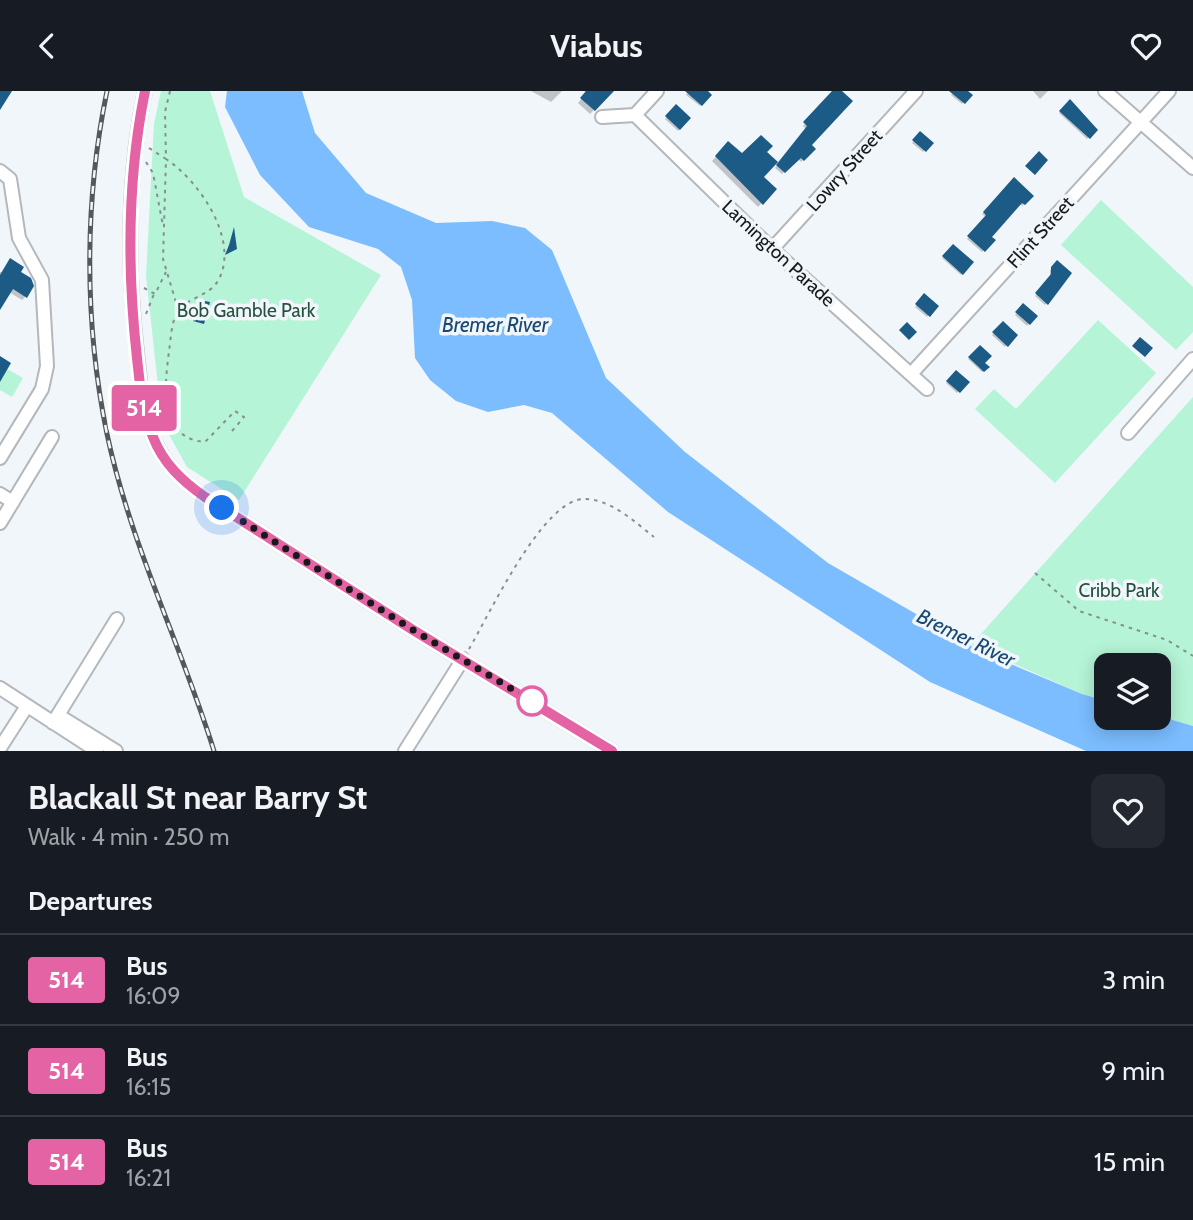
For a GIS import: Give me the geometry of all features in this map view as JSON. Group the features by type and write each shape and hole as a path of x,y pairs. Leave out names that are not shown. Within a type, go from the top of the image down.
{"street":[{"path":"145,91 139,120 130,224 135,340 142,396 153,438 171,468 190,487 341,585 612,751"},
{"path":"602,117 635,115 657,91"},
{"name":"Lowry Street","path":"772,249 916,91"},
{"path":"1105,91 1193,168"},
{"name":"Flint Street","path":"911,374 1169,91"},
{"name":"Lamington Parade","path":"635,115 772,249 927,389"},
{"path":"0,171 10,179 21,243 42,280 47,366 42,389 0,459"},
{"path":"1128,433 1193,359"},
{"path":"0,523 52,437"},
{"path":"0,493 13,502"},
{"path":"55,719 117,619"},
{"path":"405,751 463,659"},
{"path":"0,688 27,706 116,751"},
{"path":"0,748 27,706"},
{"path":"55,719 97,751"}],"path":[{"path":"170,91 165,112 163,259 179,310 172,330 164,382 169,417 181,433 205,442 235,411 244,417 232,432"},
{"path":"146,147 179,168 207,205 220,231 225,257 220,278 210,290 179,310"},
{"path":"145,161 153,173 164,227"},
{"path":"146,314 166,271"},
{"path":"143,287 155,293"},
{"path":"463,659 530,545 555,513 567,504 579,499 595,501 616,509 654,537"},
{"path":"1035,573 1079,611 1167,641 1193,656"}],"green space":[{"name":"Bob Gamble Park","path":"161,91 210,91 244,197 381,275 239,500 187,467 162,422 146,276 154,124"},
{"path":"1101,200 1193,287 1193,332 1176,350 1061,245"},
{"path":"1098,320 1156,373 1055,483 975,409 994,389 1016,409"},
{"path":"0,365 23,378 12,397 0,390"},
{"name":"Cribb Park","path":"1193,397 1193,726 1171,720 1171,653 1094,653 1094,698 971,645"}],"water":[{"name":"Bremer River","path":"227,91 302,91 315,133 366,193 436,223 492,221 525,228 552,250 606,378 685,452 828,563 980,651 1094,698 1094,730 1171,730 1171,720 1193,726 1193,751 1086,751 930,682 668,512 552,413 524,405 488,412 456,401 430,380 415,358 412,300 401,267 378,249 309,227 260,175 225,107"}],"building":[{"path":"0,91 12,91 0,110"},
{"path":"586,91 614,91 595,111 580,98"},
{"path":"685,91 708,91 712,95 702,106"},
{"path":"832,91 842,91 853,101 812,145 816,149 804,161 801,158 785,173 776,165 807,126 803,122"},
{"path":"949,91 968,91 973,95 965,104"},
{"path":"1070,99 1098,130 1090,139 1059,111"},
{"path":"676,104 691,118 680,130 665,116"},
{"path":"920,131 934,143 926,152 912,140"},
{"path":"761,135 773,146 767,152 778,162 764,177 777,189 763,205 715,156 728,141 742,153"},
{"path":"1039,151 1048,160 1035,175 1025,166"},
{"path":"1014,177 1034,196 1025,205 1022,203 992,237 996,240 985,252 967,236 986,215 983,212"},
{"path":"234,227 237,249 225,255 229,245"},
{"path":"953,244 974,262 963,275 942,256"},
{"path":"10,258 24,267 21,272 31,278 34,286 27,298 13,289 0,310 0,275"},
{"path":"1057,260 1072,273 1048,305 1035,293 1051,274 1051,267"},
{"path":"924,293 939,306 930,317 915,304"},
{"path":"199,300 210,302 204,324 193,321"},
{"path":"1023,303 1038,316 1030,325 1015,312"},
{"path":"1003,321 1018,335 1008,347 992,332"},
{"path":"907,322 917,332 909,340 899,330"},
{"path":"1140,337 1153,348 1145,357 1132,346"},
{"path":"980,345 992,356 985,363 990,367 984,372 968,357"},
{"path":"0,356 11,363 0,382"},
{"path":"956,370 970,382 960,393 946,381"}],"railway":[{"path":"107,91 99,133 91,219 91,306 99,392 107,434 129,515 214,751"}],"bus line":[{"name":"514","path":"145,91 134,168 130,274 143,404 153,438 164,459 181,479 205,497 413,630 612,751"}],"route":[{"path":"222,508 413,630 532,701"}]}
